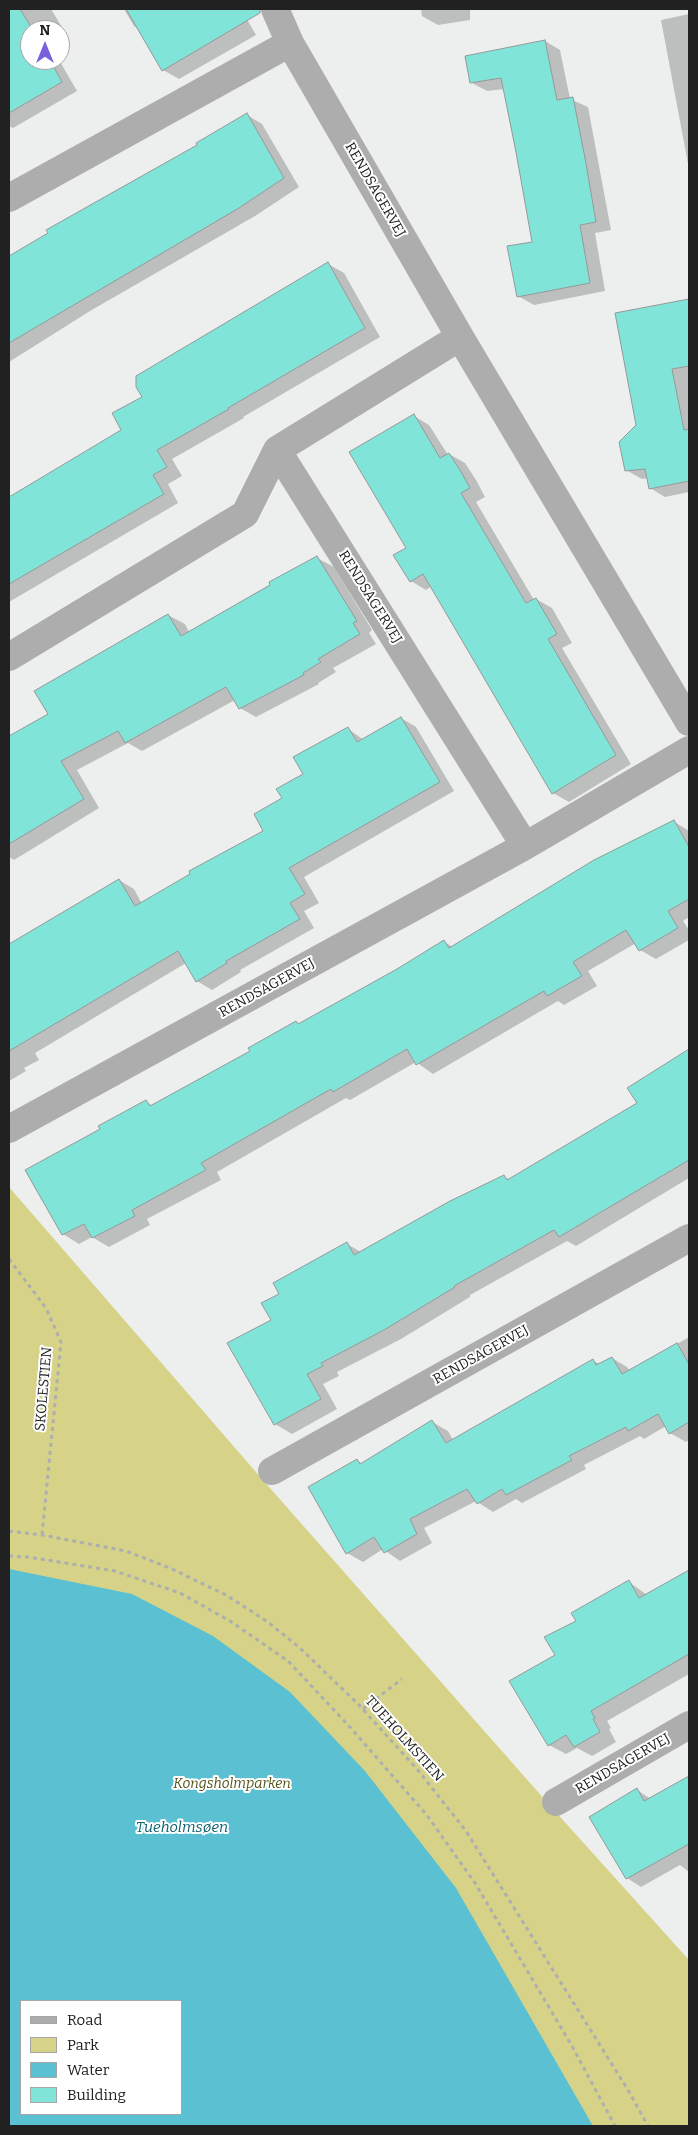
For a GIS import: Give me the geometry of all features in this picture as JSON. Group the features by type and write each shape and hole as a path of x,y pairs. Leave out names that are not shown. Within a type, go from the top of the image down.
{"street":[{"name":"RENDSAGERVEJ","path":"275,9 290,43 460,337 689,722"},
{"path":"9,198 290,43"},
{"path":"9,658 244,514 277,450 460,337"},
{"name":"RENDSAGERVEJ","path":"277,450 525,846"},
{"name":"RENDSAGERVEJ","path":"9,1130 525,846 689,750"},
{"name":"RENDSAGERVEJ","path":"272,1471 689,1238"},
{"name":"RENDSAGERVEJ","path":"556,1802 689,1725"}],"path":[{"name":"SKOLESTIEN","path":"9,1259 46,1308 61,1342 42,1535"},
{"name":"TUEHOLMSTIEN","path":"9,1531 42,1535 126,1551 170,1568 226,1596 268,1622 300,1648 363,1709 417,1769 466,1831 628,2090 648,2126"},
{"path":"9,1556 28,1557 115,1571 180,1593 230,1620 288,1661 349,1726 426,1814 475,1883 572,2046 615,2126"},
{"path":"363,1709 402,1679"}],"green space":[{"name":"Kongsholmparken","path":"9,1187 262,1479 689,1960 689,2126 9,2126"}],"water":[{"name":"Tueholmsøen","path":"9,1569 132,1594 213,1636 290,1692 365,1771 456,1888 593,2126 9,2126"}],"building":[{"path":"9,9 20,9 27,20 20,20 20,70 55,70 62,82 9,113"},
{"path":"126,9 260,9 260,13 162,71"},
{"path":"545,40 557,100 573,97 585,158 596,222 580,225 590,283 517,297 507,246 532,242 501,78 470,83 465,56"},
{"path":"247,113 284,178 239,208 9,343 9,256 48,233 46,230 197,145 196,143"},
{"path":"328,262 365,328 157,450 167,467 153,475 164,494 9,584 9,497 121,430 112,413 142,397 136,387 136,376"},
{"path":"689,299 689,366 672,369 684,430 689,429 689,481 649,489 645,469 625,471 619,442 636,425 615,313"},
{"path":"414,414 440,458 449,453 460,470 470,488 461,493 526,603 536,598 557,634 548,639 616,755 552,794 423,574 410,582 393,555 406,548 349,452"},
{"path":"317,556 357,621 353,623 360,634 318,659 321,662 303,673 304,675 239,709 226,687 125,743 118,731 61,761 84,799 9,844 9,736 48,714 34,691 168,614 181,636 270,585 269,582"},
{"path":"401,717 440,782 289,868 305,894 290,903 300,919 226,961 227,963 196,982 178,951 9,1051 9,944 119,879 135,906 190,874 189,871 263,831 254,814 282,798 276,789 303,774 293,757 348,727 357,742"},
{"path":"674,820 689,847 689,899 668,911 678,928 639,951 626,930 573,962 582,976 547,996 544,991 416,1065 407,1049 333,1092 331,1089 201,1163 206,1170 132,1210 135,1216 92,1238 84,1224 62,1235 25,1170 100,1129 98,1126 146,1100 150,1106 250,1051 248,1048 296,1021 298,1024 397,969 444,940 449,948 594,860"},
{"path":"689,1049 689,1160 559,1237 554,1230 454,1286 384,1330 321,1363 323,1366 307,1374 321,1399 274,1425 227,1343 271,1320 261,1303 279,1294 273,1283 347,1242 354,1255 450,1201 504,1175 507,1180 637,1103 627,1088"},
{"path":"677,1343 689,1364 689,1422 669,1434 658,1414 628,1431 626,1427 569,1456 572,1460 506,1495 502,1489 477,1504 467,1489 410,1519 417,1534 384,1553 374,1537 346,1554 308,1487 357,1459 360,1464 432,1420 446,1443 593,1359 596,1365 612,1357 622,1374"},
{"path":"689,1570 689,1654 591,1711 600,1732 574,1747 566,1735 548,1746 509,1681 555,1655 544,1637 576,1621 571,1613 629,1580 639,1598"},
{"path":"689,1776 689,1844 626,1879 589,1817 637,1788 644,1801"}]}
